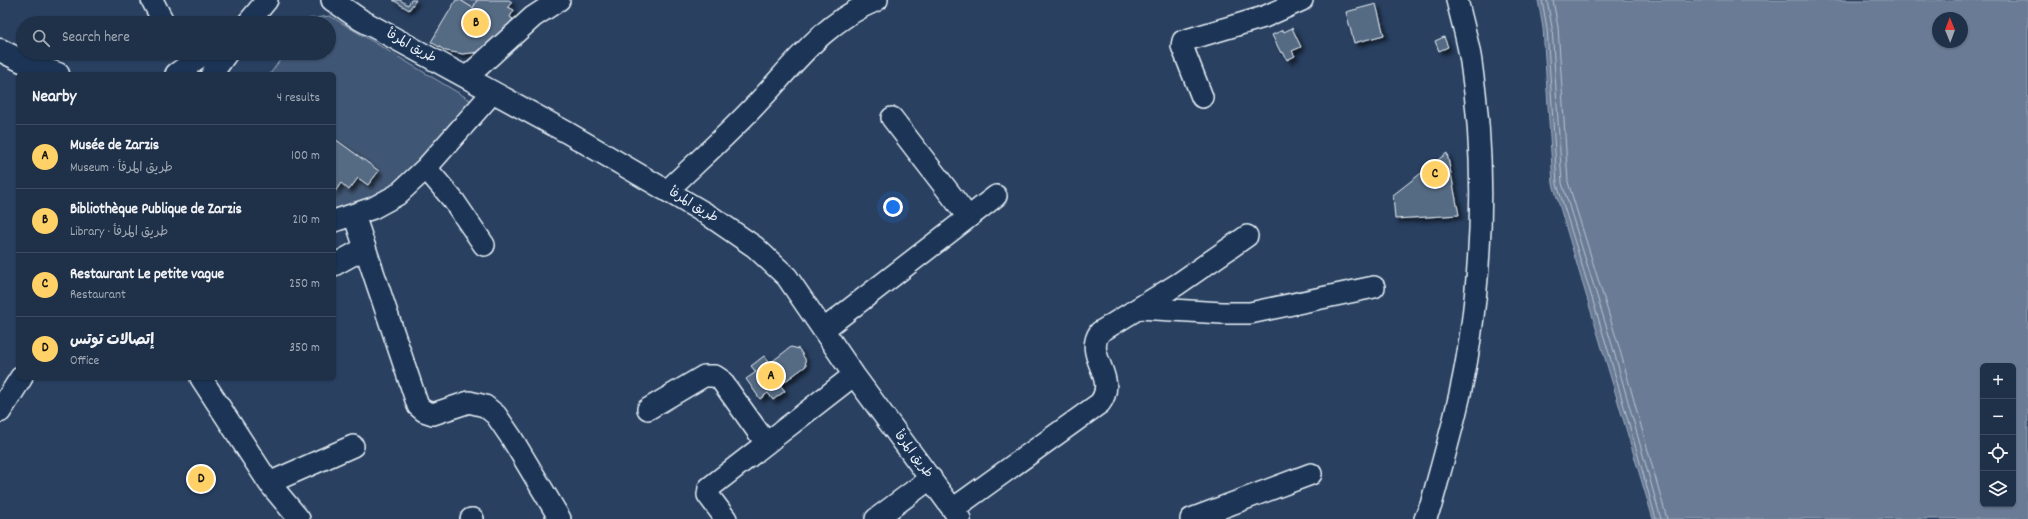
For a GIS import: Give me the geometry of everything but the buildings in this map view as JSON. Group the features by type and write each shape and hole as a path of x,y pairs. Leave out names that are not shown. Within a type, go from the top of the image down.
{"main road":[{"path":"22,60 53,72"},
{"path":"0,411 20,380"}],"street":[{"path":"152,0 160,16"},
{"path":"253,16 267,0"},
{"name":"طريق المرفأ","path":"332,0 361,20 568,132 710,216 756,247 787,277 854,375 957,514"},
{"path":"467,77 533,17 559,0"},
{"path":"667,190 762,98 794,60 827,30 861,6 877,0"},
{"path":"1202,97 1182,46 1183,41 1264,17 1302,0"},
{"path":"1425,519 1431,505 1459,399 1469,346 1476,287 1480,189 1478,128 1471,61 1457,0"},
{"path":"180,72 195,60"},
{"path":"213,72 222,60"},
{"path":"336,221 354,215 397,195 426,168 493,92"},
{"path":"892,118 968,218"},
{"path":"426,168 454,201 484,245"},
{"path":"823,330 996,196"},
{"path":"354,215 418,406 424,411 433,414 469,402 485,406 496,415 511,437 560,519"},
{"path":"957,514 1100,403 1105,396 1107,388 1096,353 1096,338 1100,332 1178,284 1247,236"},
{"path":"336,264 365,248"},
{"path":"1139,308 1222,313 1250,313 1374,287"},
{"path":"726,519 708,494 709,488 854,375"},
{"path":"648,409 704,376 715,376 721,380 766,443"},
{"path":"202,380 269,483 299,519"},
{"path":"269,483 353,446"},
{"path":"1191,519 1311,474"},
{"path":"876,519 931,478"}],"shaded area":[{"path":"460,0 477,0 473,8"},
{"path":"336,20 472,101 392,189 336,212 336,72 271,72 280,60 336,60"}],"water":[{"path":"1538,0 2028,0 2028,519 1653,519 1553,184 1543,28"}],"place":[{"name":"Bibliothèque Publique de Zarzis","path":"476,23"},
{"name":"Restaurant Le petite vague","path":"1435,174"},
{"name":"Musée de Zarzis","path":"771,376"},
{"name":"إتصالات توتس","path":"201,479"}]}
